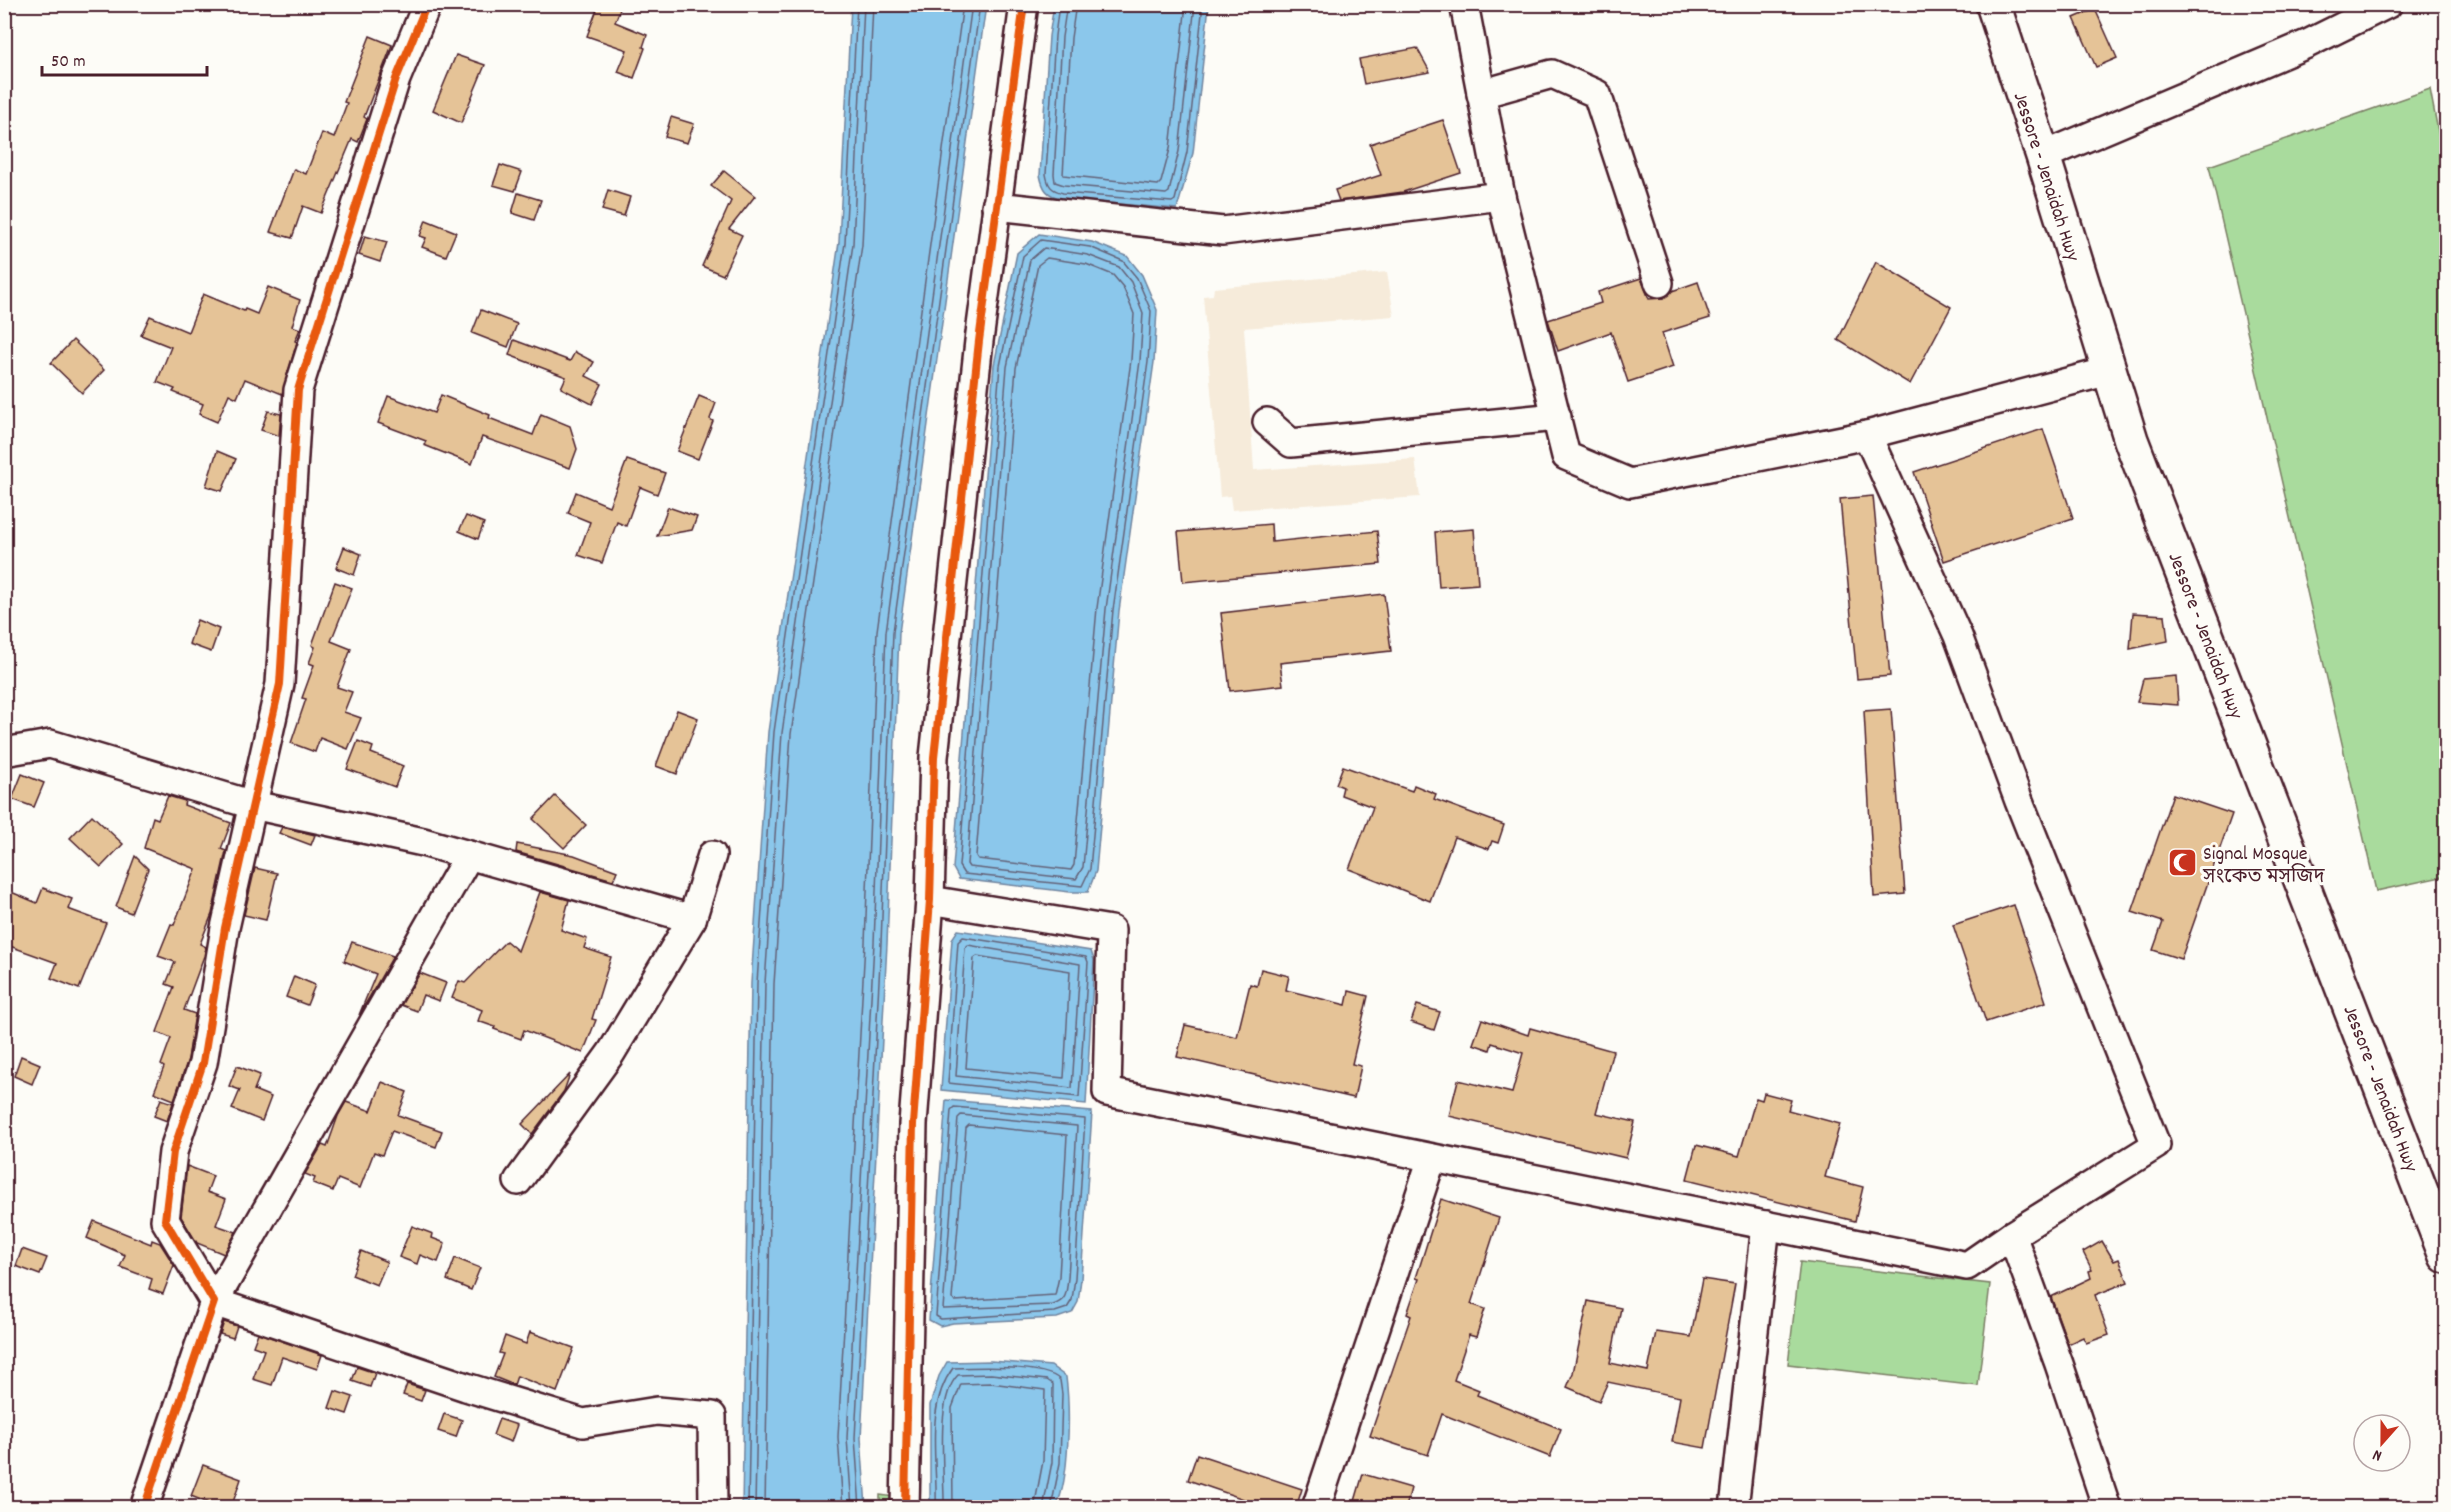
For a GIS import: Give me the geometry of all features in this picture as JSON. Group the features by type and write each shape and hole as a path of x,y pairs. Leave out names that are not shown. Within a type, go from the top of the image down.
{"highway":[{"name":"Jessore - Jenaidah Hwy","path":"1993,4 2043,156 2131,440 2446,1256"}],"street":[{"path":"427,4 396,79 298,390 280,684 225,928 203,1063 172,1152 165,1221 214,1302 466,1387 583,1423 657,1411 712,1416 713,1508"},
{"path":"905,1508 913,1124 930,900 934,757 977,353 1024,4"},
{"path":"1464,4 1501,196 1566,456 1630,483 1867,435 2109,371"},
{"path":"2043,156 2307,44 2388,4"},
{"path":"1481,94 1552,74 1597,94 1659,283"},
{"path":"996,206 1223,231 1501,196"},
{"path":"1267,422 1291,443 1557,417"},
{"path":"930,900 1111,930 1107,1092 1967,1266 2012,1235 2156,1145 2019,801 1958,636 1867,435"},
{"path":"4,752 50,744 253,805 423,842 692,919"},
{"path":"144,1508 214,1302 469,855"},
{"path":"518,1181 611,1053 692,919 712,855"},
{"path":"1316,1508 1432,1158"},
{"path":"1734,1508 1766,1225"},
{"path":"2012,1235 2059,1364 2107,1508"}],"shaded area":[{"path":"1387,272 1394,316 1244,328 1254,470 1415,459 1420,497 1232,510 1230,496 1220,497 1203,296 1213,295 1214,288"}],"green space":[{"path":"2430,89 2446,173 2446,876 2376,891 2209,166"},
{"path":"1800,1262 1990,1284 1978,1386 1788,1364"},
{"path":"880,1495 967,1507 880,1507"}],"water":[{"path":"851,5 986,5 899,633 887,944 861,1438 866,1507 742,1507 751,983 768,732 839,242"},
{"path":"1054,5 1209,5 1193,153 1177,209 1062,199 1049,194 1044,188 1040,175 1049,36"},
{"path":"1039,234 1092,242 1127,256 1142,275 1157,310 1154,362 1119,611 1096,871 1088,892 1070,892 959,879 953,868 994,365 1017,253"},
{"path":"958,930 1091,951 1094,960 1086,1104 941,1090 952,939"},
{"path":"946,1100 1092,1112 1081,1279 1078,1302 1072,1313 1057,1318 953,1323 940,1326 929,1320"},
{"path":"991,1361 1051,1366 1066,1377 1068,1425 1066,1462 1061,1495 1056,1507 930,1507 930,1405 939,1376 947,1362"}],"building":[{"path":"599,4 622,4 615,22 647,35 643,47 645,48 634,78 618,72 627,50 587,36"},
{"path":"2095,9 2117,58 2096,67 2074,18"},
{"path":"370,36 392,45 364,117 367,119 358,142 352,139 321,213 303,206 292,238 270,232 294,169 306,174 322,133 334,138 347,103 344,102"},
{"path":"1417,48 1430,72 1364,84 1359,59"},
{"path":"456,55 485,65 461,123 433,110"},
{"path":"671,117 694,124 687,143 665,137"},
{"path":"1443,120 1461,173 1403,192 1339,201 1335,190 1381,175 1370,144"},
{"path":"500,165 522,172 515,191 493,185"},
{"path":"724,171 755,196 729,229 742,235 723,275 702,266 731,201 711,186"},
{"path":"608,190 630,197 624,216 602,210"},
{"path":"518,193 541,200 534,220 512,213"},
{"path":"426,220 456,232 446,256 422,247 426,238 420,236"},
{"path":"365,236 387,242 380,262 359,255"},
{"path":"1876,262 1951,307 1910,384 1838,340"},
{"path":"1641,278 1649,299 1663,298 1672,291 1698,282 1710,318 1662,333 1673,367 1628,382 1611,332 1558,351 1548,320 1601,303 1598,292"},
{"path":"268,287 300,300 292,326 300,329 282,394 245,379 237,398 229,394 217,422 199,414 203,404 173,392 175,389 157,382 171,347 141,335 150,316 188,332 203,294 257,314"},
{"path":"481,310 517,324 508,347 472,333"},
{"path":"73,340 104,370 82,393 51,363"},
{"path":"514,340 570,361 575,352 594,362 586,376 602,384 592,404 561,388 566,377 509,355"},
{"path":"441,395 490,415 489,418 533,435 541,414 570,426 577,449 570,468 482,437 472,464 424,445 426,441 378,423 388,396 434,413"},
{"path":"699,396 716,403 710,419 713,421 698,459 677,451"},
{"path":"268,411 281,414 279,436 261,430"},
{"path":"2043,429 2073,518 1944,561 1914,472"},
{"path":"217,451 236,459 222,491 206,486"},
{"path":"627,460 665,473 657,494 640,487 626,526 617,522 602,563 578,555 590,522 568,513 576,492 609,506"},
{"path":"1873,496 1890,676 1857,679 1840,499"},
{"path":"668,507 697,517 692,530 657,536"},
{"path":"466,516 484,523 478,539 459,531"},
{"path":"1271,524 1272,542 1377,531 1381,564 1183,582 1178,532"},
{"path":"1474,529 1478,584 1439,587 1435,532"},
{"path":"344,547 361,554 354,575 336,568"},
{"path":"335,582 352,588 331,641 351,649 337,687 352,692 344,712 361,718 348,749 320,738 315,752 291,743 306,699 302,698 314,665 309,663 315,647 312,645"},
{"path":"1384,594 1391,651 1280,663 1283,685 1230,691 1221,613"},
{"path":"2133,613 2165,615 2168,641 2130,649"},
{"path":"197,620 219,629 211,652 189,644"},
{"path":"2176,676 2178,705 2137,702 2143,679"},
{"path":"1891,709 1905,894 1874,897 1864,711"},
{"path":"677,710 698,718 677,774 656,766"},
{"path":"358,741 373,747 371,753 403,766 395,787 347,769"},
{"path":"1343,766 1412,791 1414,785 1436,794 1434,799 1504,825 1498,843 1492,841 1489,849 1454,837 1430,901 1349,869 1373,807 1341,795 1343,787 1336,784"},
{"path":"22,774 44,783 34,807 12,799"},
{"name":"Signal Mosque সংকেত মসজিদ","path":"2173,794 2232,814 2181,959 2153,950 2163,922 2132,912"},
{"path":"168,796 185,801 184,805 231,823 221,849 226,851 212,914 200,944 206,947 204,956 184,1010 195,1014 188,1059 174,1100 154,1092 164,1067 161,1065 171,1038 157,1032 174,987 166,984 175,962 158,956 171,924 174,925 196,869 144,848 153,817 158,819"},
{"path":"555,796 586,825 564,848 533,819"},
{"path":"92,815 123,844 101,867 70,838"},
{"path":"282,827 315,835 311,845 279,833"},
{"path":"517,844 574,855 617,871 613,880 516,852"},
{"path":"135,856 148,869 131,913 116,907"},
{"path":"255,868 277,873 266,920 244,915"},
{"path":"43,888 72,899 68,909 106,923 79,989 51,978 57,963 4,944 4,889 37,903"},
{"path":"540,892 569,900 561,930 587,939 584,948 611,957 592,1019 596,1020 583,1053 524,1030 521,1039 494,1029 495,1027 478,1021 482,1010 452,998 459,981 465,983 506,941 518,951"},
{"path":"2014,905 2046,1002 1986,1022 1953,925"},
{"path":"352,942 393,956 359,1015 376,974 344,961"},
{"path":"1261,969 1289,976 1286,990 1346,1005 1349,991 1368,996 1352,1064 1361,1066 1354,1098 1177,1057 1185,1025 1237,1037 1250,984 1257,986"},
{"path":"420,973 446,983 439,1001 423,995 417,1011 401,1005"},
{"path":"294,976 315,985 307,1005 286,997"},
{"path":"1417,1005 1440,1012 1434,1030 1411,1022"},
{"path":"1482,1019 1528,1035 1530,1028 1613,1051 1596,1113 1635,1122 1626,1158 1449,1116 1458,1080 1512,1093 1523,1053 1492,1043 1490,1050 1473,1044"},
{"path":"21,1056 40,1064 32,1084 14,1076"},
{"path":"237,1066 260,1075 254,1090 271,1097 262,1121 232,1109 240,1090 229,1086"},
{"path":"570,1074 564,1091 532,1134 522,1124"},
{"path":"382,1082 407,1092 398,1115 442,1131 436,1147 392,1131 382,1155 374,1152 360,1188 338,1179 333,1191 313,1183 315,1178 305,1174 322,1145 327,1147 338,1116 346,1102 371,1111"},
{"path":"1764,1093 1791,1100 1788,1110 1840,1124 1825,1177 1863,1187 1855,1221 1687,1179 1696,1145 1739,1156 1756,1098 1762,1100"},
{"path":"161,1099 173,1103 167,1121 154,1116"},
{"path":"187,1166 213,1176 207,1192 226,1199 216,1225 236,1232 224,1254 197,1243 181,1217"},
{"path":"1441,1199 1499,1218 1471,1304 1485,1309 1476,1337 1469,1335 1454,1380 1479,1390 1477,1395 1561,1429 1550,1457 1442,1414 1428,1455 1370,1436 1411,1316 1407,1314 1419,1279 1416,1278"},
{"path":"94,1221 151,1244 152,1240 160,1243 174,1265 163,1294 149,1289 152,1279 120,1267 125,1255 87,1238"},
{"path":"412,1226 433,1234 432,1238 445,1243 438,1262 420,1255 417,1264 399,1257"},
{"path":"2102,1241 2114,1261 2119,1259 2128,1282 2095,1295 2109,1335 2086,1343 2083,1337 2068,1344 2051,1297 2091,1278 2089,1271 2092,1270 2083,1252"},
{"path":"22,1249 47,1258 40,1275 16,1266"},
{"path":"361,1251 387,1262 377,1285 352,1275"},
{"path":"455,1258 480,1268 471,1290 447,1280"},
{"path":"1702,1279 1735,1284 1705,1448 1672,1442 1680,1397 1608,1382 1599,1401 1567,1387 1573,1373 1588,1301 1621,1308 1610,1363 1648,1371 1656,1332 1691,1337"},
{"path":"224,1322 237,1326 233,1338 220,1334"},
{"path":"530,1332 574,1348 557,1392 517,1376 514,1385 494,1377 503,1354 499,1353 505,1336 526,1344"},
{"path":"258,1333 322,1355 317,1369 282,1357 272,1385 253,1379 264,1350 253,1346"},
{"path":"357,1367 375,1373 370,1387 352,1381"},
{"path":"407,1384 425,1390 421,1401 403,1395"},
{"path":"335,1391 353,1397 347,1414 329,1408"},
{"path":"444,1414 462,1420 456,1437 438,1431"},
{"path":"499,1419 517,1425 511,1442 493,1435"},
{"path":"1197,1454 1302,1489 1296,1508 1270,1508 1188,1480"},
{"path":"203,1465 241,1479 231,1508 221,1508 191,1496"},
{"path":"1363,1474 1411,1488 1406,1508 1353,1508"}],"cycle path":[{"path":"144,1508 214,1302 165,1220 173,1152 203,1063 225,928 280,684 298,390 396,79 427,4"},
{"path":"905,1508 913,1124 930,900 934,757 979,341 1024,4"}],"place":[{"name":"Signal Mosque সংকেত মসজিদ","path":"2182,863"}]}
